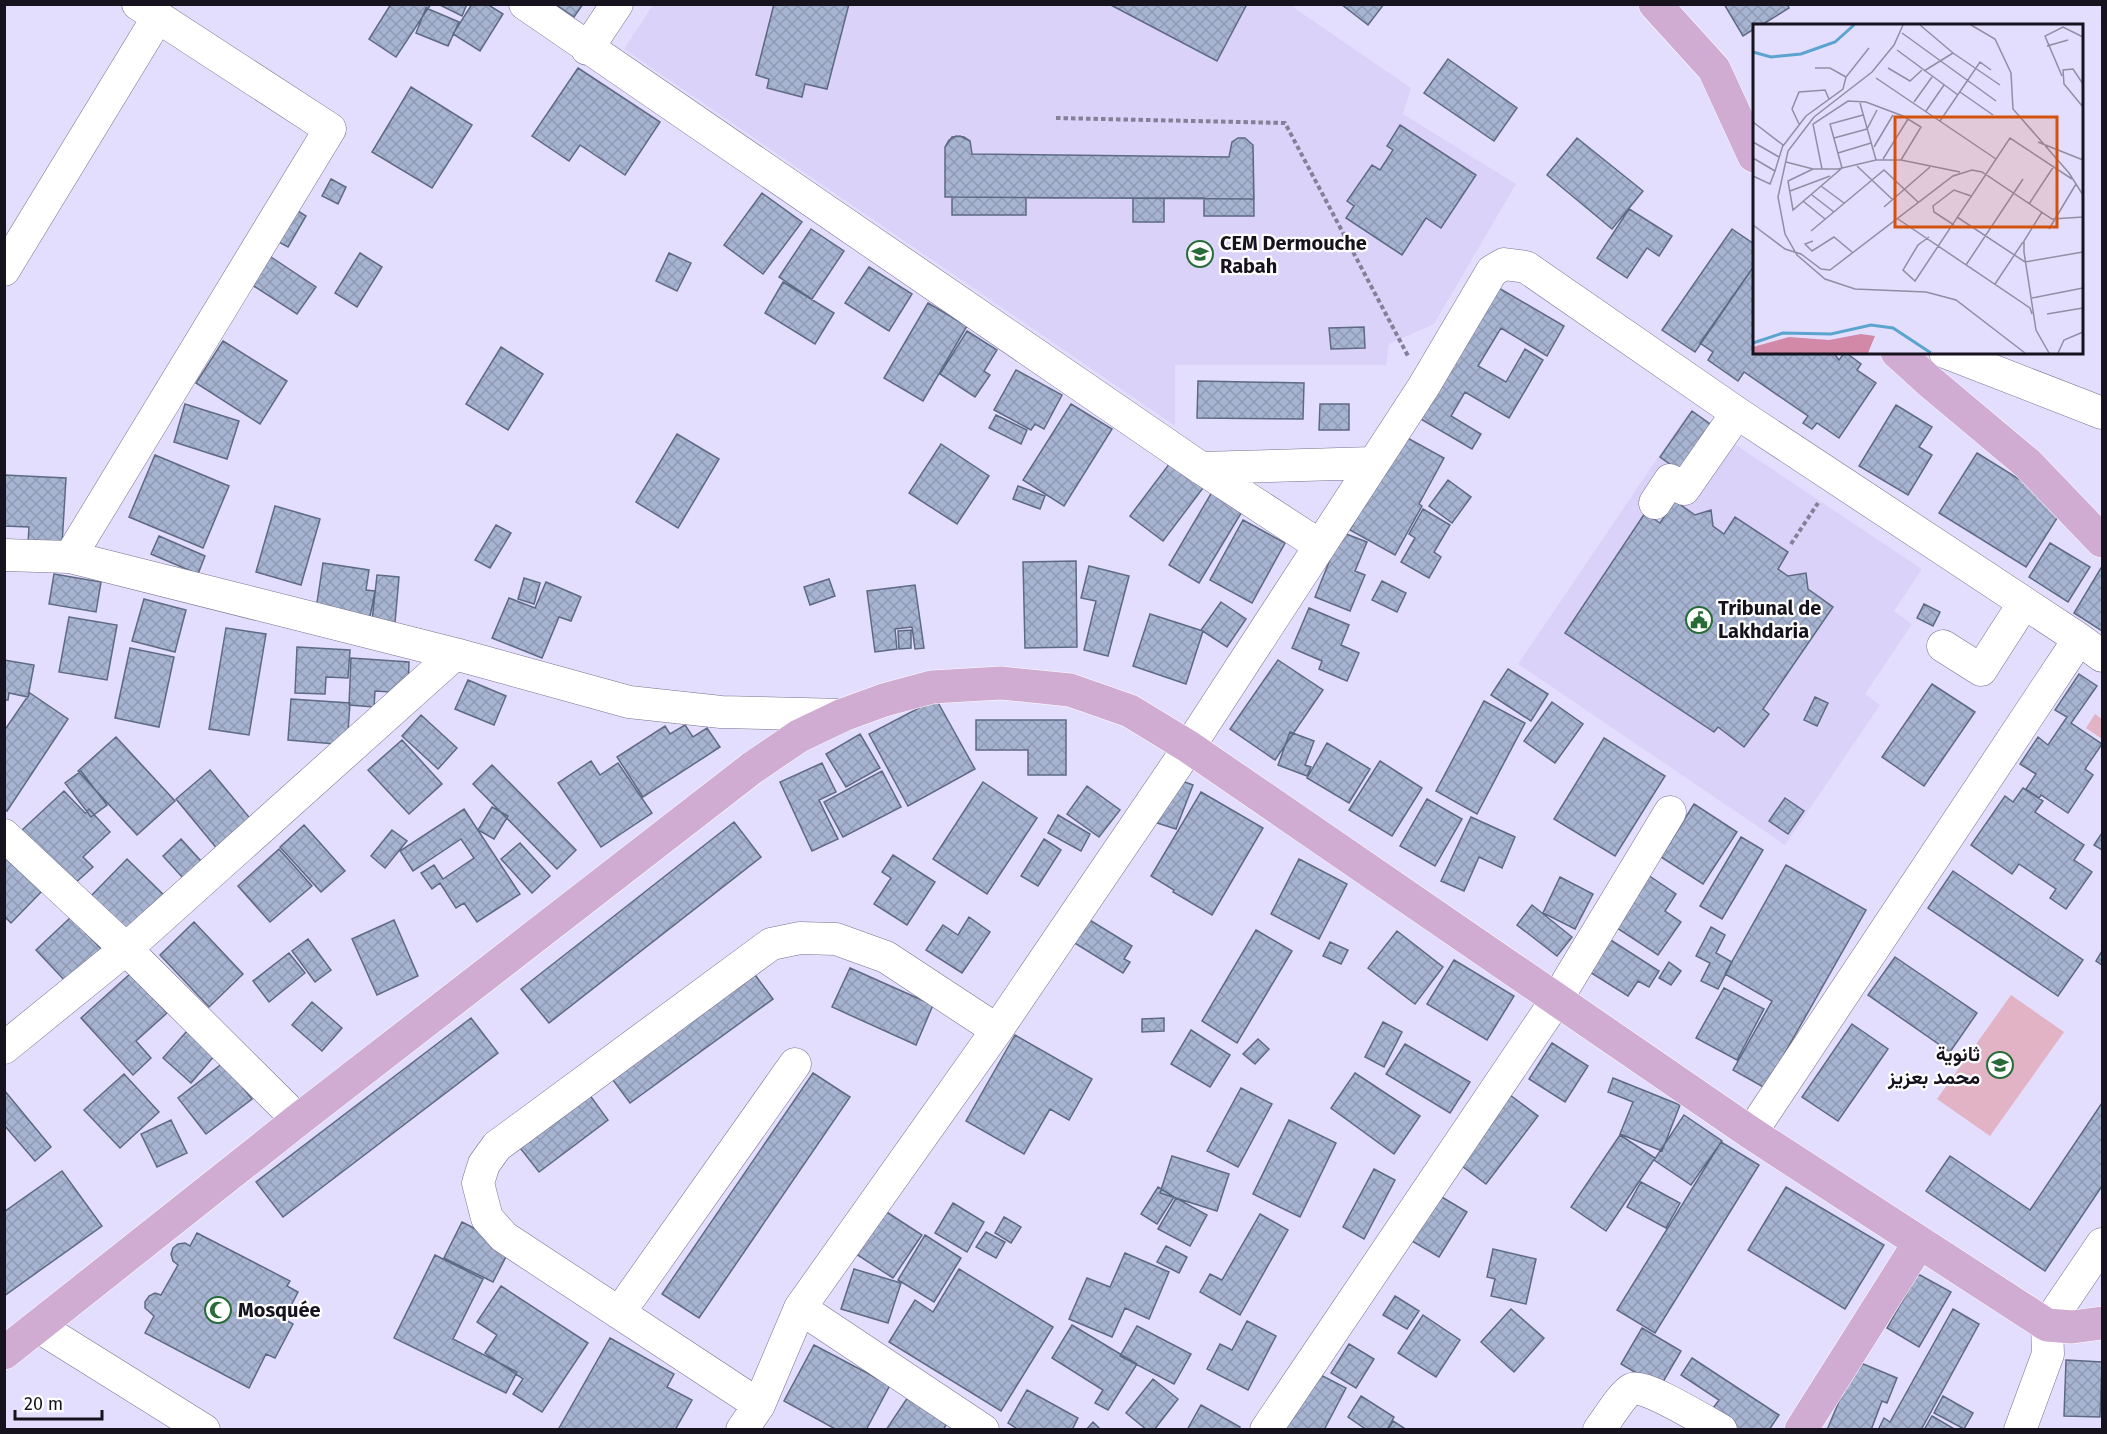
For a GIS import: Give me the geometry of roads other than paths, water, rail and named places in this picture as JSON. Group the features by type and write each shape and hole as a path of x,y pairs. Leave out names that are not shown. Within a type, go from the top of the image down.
{"main road":[{"path":"1655,4 1714,69 1753,152"},
{"path":"1899,354 2028,464 2103,542"},
{"path":"4,1353 39,1328 298,1120 752,768 799,736 843,715 884,700 932,687 1001,683 1070,690 1130,711 1189,747 1751,1132 2047,1325 2072,1327 2103,1323"},
{"path":"1801,1430 1919,1243"}],"street":[{"path":"525,4 587,49 1201,468 1319,545"},
{"path":"587,49 617,4"},
{"path":"4,270 148,11 330,129 70,557"},
{"path":"998,1030 886,957 836,939 800,938 771,944 497,1146 484,1164 478,1183 487,1218 504,1237 619,1313 751,1417 800,1308 998,1030 1189,747 1424,386 1492,271 1504,264 1526,267 1737,413 2091,648 1751,1132"},
{"path":"1950,354 2103,413"},
{"path":"1655,503 1670,480 1684,489 1737,413"},
{"path":"1201,468 1373,463"},
{"path":"4,555 70,557 455,654 629,702 721,712 843,715"},
{"path":"1943,646 1981,670 2024,603"},
{"path":"4,1048 126,949 455,654"},
{"path":"1266,1430 1557,999 1670,812"},
{"path":"4,835 126,949 298,1120"},
{"path":"619,1313 795,1064"},
{"path":"2020,1430 2048,1354 2047,1325 2103,1244"},
{"path":"800,1308 983,1430"},
{"path":"39,1328 204,1430"},
{"path":"1599,1430 1629,1390 1637,1387 1651,1392 1720,1430"}],"place":[{"name":"CEM Dermouche Rabah","path":"1200,254"},
{"name":"Tribunal de Lakhdaria","path":"1699,620"},
{"name":"ثانوية محمد بعزيز","path":"2000,1065"},
{"name":"Mosquée","path":"218,1310"}]}
